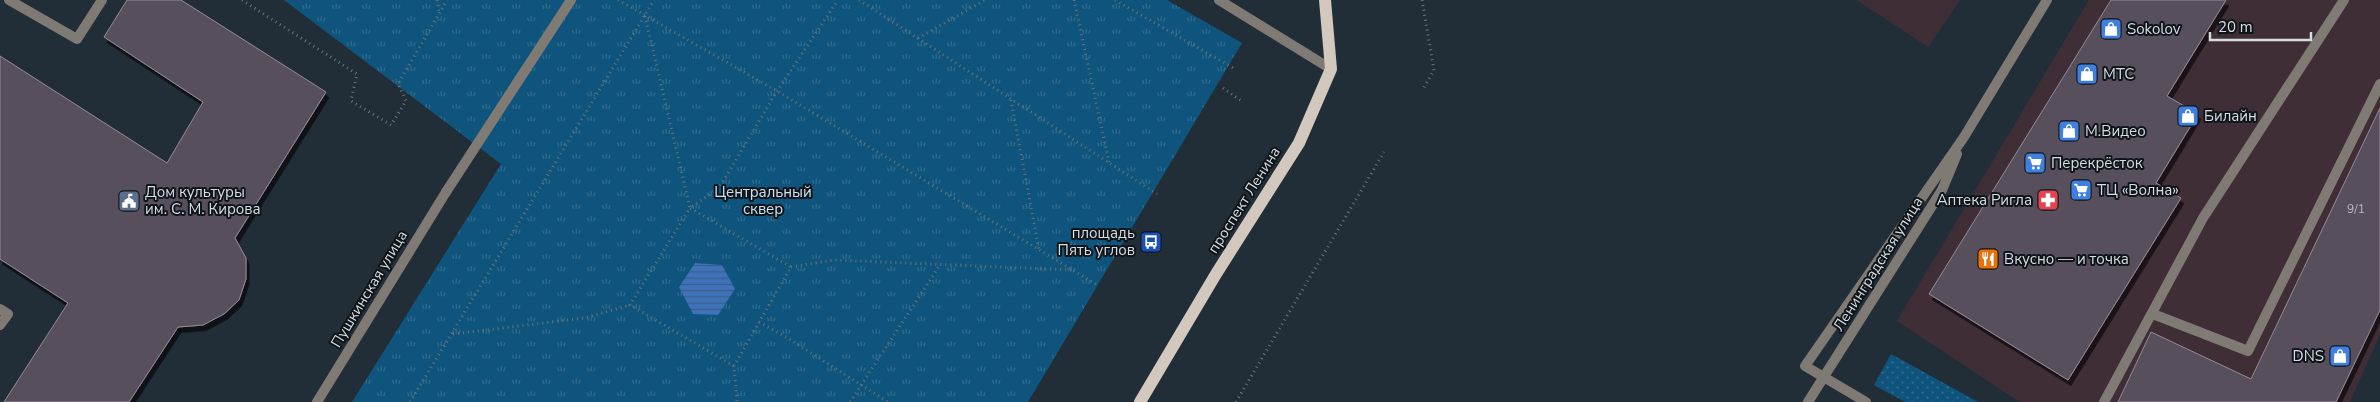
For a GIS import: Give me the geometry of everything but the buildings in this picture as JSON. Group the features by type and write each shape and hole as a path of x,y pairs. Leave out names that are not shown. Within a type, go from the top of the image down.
{"main road":[{"name":"проспект Ленина","path":"1140,402 1216,274 1299,143 1331,69 1325,0"}],"street":[{"path":"9,0 77,39 102,0"},
{"name":"Пушкинская улица","path":"318,402 446,192 571,0"},
{"path":"1219,0 1331,69"},
{"name":"Ленинградская улица","path":"1824,376 1805,366 1964,136 2047,0"},
{"path":"2104,402 2203,218 2344,0"},
{"path":"2153,314 2248,351 2380,84"},
{"name":"Ленинградская улица","path":"1808,402 1942,190 1964,136"},
{"path":"0,309 8,314 0,325"},
{"path":"1824,376 1866,402"}],"path":[{"path":"242,0 358,74 351,101 391,125 406,101 398,84 447,0"},
{"path":"437,0 439,12"},
{"path":"618,0 777,91 1099,286"},
{"path":"410,402 654,0"},
{"path":"453,334 585,318 630,305 690,208 719,188 777,91 838,0"},
{"path":"859,0 1157,194"},
{"path":"918,39 985,0"},
{"path":"1074,0 1109,162"},
{"path":"1115,0 1235,70"},
{"path":"1422,0 1434,70 1422,89"},
{"path":"645,15 690,208 791,267 834,260 1074,270"},
{"path":"1223,88 1243,102"},
{"path":"1011,99 1039,250"},
{"path":"1236,402 1384,152"},
{"path":"850,402 940,265"},
{"path":"737,402 734,366 791,267"},
{"path":"630,305 734,366"},
{"path":"759,322 888,402"}],"shaded area":[{"path":"1857,0 1960,0 1928,47"},
{"path":"2089,0 2380,0 2380,334 2350,402 2020,402 1897,321"},
{"path":"695,263 722,265 735,289 718,315 693,314 679,287"}],"green space":[{"name":"Центральный сквер","path":"284,0 1167,0 1242,43 1028,402 352,402 501,164"},
{"path":"1891,354 1978,402 1905,402 1874,385"}],"place":[{"name":"Sokolov","path":"2111,29"},
{"name":"МТС","path":"2087,74"},
{"name":"Билайн","path":"2188,116"},
{"name":"М.Видео","path":"2069,131"},
{"name":"Перекрёсток","path":"2035,163"},
{"name":"ТЦ «Волна»","path":"2081,190"},
{"name":"Аптека Ригла","path":"2048,200"},
{"name":"Дом культуры им. С. М. Кирова","path":"129,201"},
{"name":"площадь Пять углов","path":"1151,242"},
{"name":"Вкусно — и точка","path":"1988,259"},
{"name":"DNS","path":"2340,356"}]}
